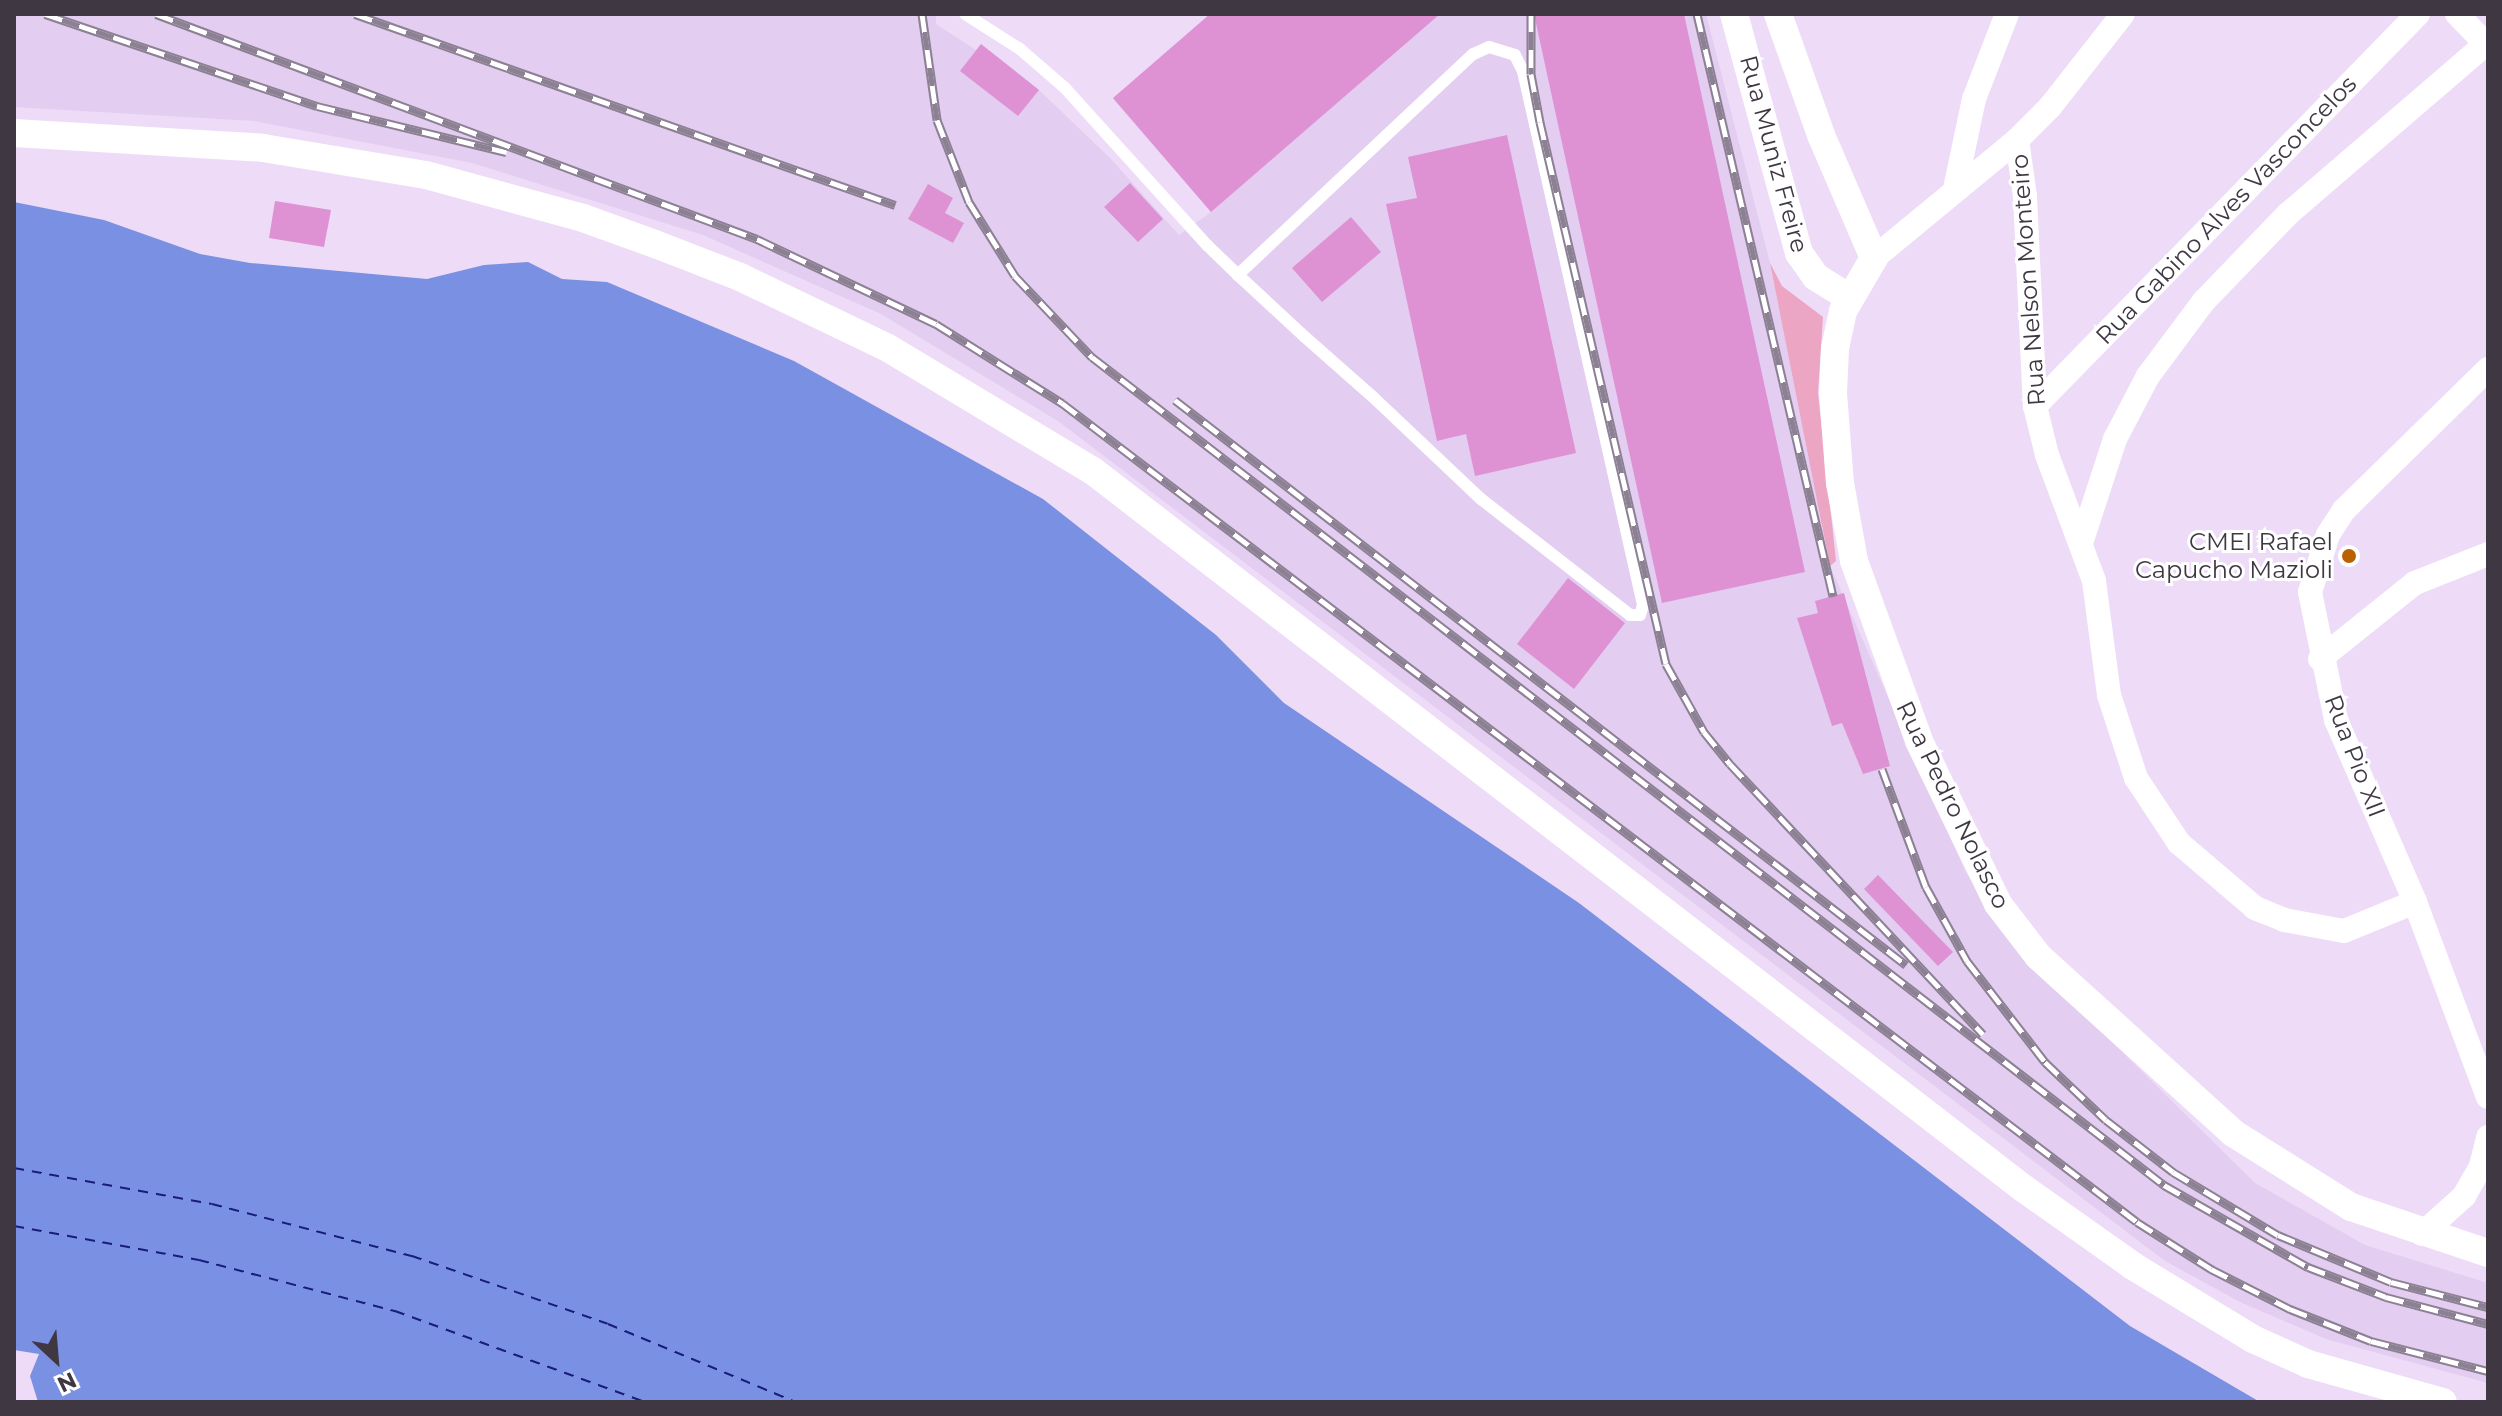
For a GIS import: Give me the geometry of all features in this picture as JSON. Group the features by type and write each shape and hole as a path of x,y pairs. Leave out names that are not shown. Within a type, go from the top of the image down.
{"street":[{"name":"Rua Muniz Freire","path":"1734,14 1799,253 1816,277 1849,298"},
{"name":"Rua Muniz Freire","path":"1778,14 1821,135 1874,258"},
{"path":"1955,189 1974,99 2007,14"},
{"path":"1849,298 1874,258 2017,140 2059,97 2123,14"},
{"name":"Rua Gabino Alves Vasconcelos","path":"2035,406 2418,14"},
{"path":"2082,540 2115,439 2148,376 2204,301 2288,214 2487,43 2457,14"},
{"path":"14,133 248,146 426,175 583,218 655,244 740,277 888,348 1093,471 2067,1220 2253,1339 2347,1379 2443,1402"},
{"name":"Rua Nelson Monteiro","path":"2017,140 2024,183 2035,406 2047,455 2082,540 2121,741 2142,790 2179,843 2229,889 2284,920 2344,931 2415,902"},
{"name":"Rua Pedro Nolasco","path":"1849,298 1839,327 1833,393 1854,561 1919,741 1998,904 2038,956 2233,1133 2322,1192 2422,1234 2488,1253"},
{"name":"Rua Pio XII","path":"2488,369 2365,487 2328,535 2310,592 2320,659 2336,720 2415,902 2488,1097"},
{"path":"2320,659 2415,583 2488,554"},
{"path":"2422,1234 2464,1196 2481,1166 2488,1137"}],"lane":[{"path":"965,14 1020,49 1065,88 1238,275 1481,499 1630,615 1640,615 1643,605 1633,559 1523,71 1515,55 1489,47 1473,54 1238,275"}],"shaded area":[{"path":"14,14 936,14 936,24 976,50 981,44 1039,90 1111,159 1179,235 1211,212 1113,99 1210,14 1706,14 1770,263 1830,566 1966,873 2026,957 2255,1183 2365,1245 2488,1283 2488,1383 2326,1339 2242,1303 2165,1261 1058,421 881,314 703,235 472,163 254,121 14,107"},
{"path":"1770,263 1782,286 1823,317 1818,393 1836,561 1830,566"}],"water":[{"path":"14,202 104,220 200,254 250,263 427,279 484,265 528,262 562,279 607,282 794,361 1043,499 1216,635 1284,703 1579,903 2130,1326 2260,1402 38,1402 30,1376 39,1354 14,1350"}],"building":[{"path":"1210,14 1440,14 1211,212 1113,98"},
{"path":"1534,14 1684,14 1805,572 1662,603"},
{"path":"981,44 1039,90 1018,116 960,71"},
{"path":"1507,135 1576,453 1475,476 1466,434 1437,441 1386,204 1417,198 1408,157"},
{"path":"1130,183 1163,219 1138,242 1104,207"},
{"path":"928,184 953,198 945,213 964,223 953,243 908,219"},
{"path":"275,201 331,210 324,247 269,238"},
{"path":"1351,217 1381,252 1322,302 1292,268"},
{"path":"1568,578 1625,623 1574,689 1517,644"},
{"path":"1844,593 1890,766 1863,774 1842,723 1832,726 1797,618 1818,613 1815,601"},
{"path":"1878,875 1953,952 1938,966 1864,889"}],"ferry route":[{"path":"14,1168 212,1204 412,1256 608,1324 795,1402"},
{"path":"14,1226 199,1260 395,1311 645,1402"}],"railway":[{"path":"45,14 317,106 506,152"},
{"path":"156,14 757,239 936,324 1062,403 2137,1222 2211,1269 2290,1309 2371,1341 2488,1371"},
{"path":"355,14 895,205"},
{"path":"922,14 937,120 969,202 1015,276 1092,357 2164,1185 2308,1267 2386,1297 2488,1324"},
{"path":"1531,14 1531,74 1540,122 1666,664 1704,732 1730,764 1983,1034"},
{"path":"1697,14 1833,596"},
{"path":"1175,400 1906,965"},
{"path":"1882,769 1926,887 1967,961 2045,1062 2106,1120 2173,1172 2278,1235 2391,1282 2488,1307"}],"place":[{"name":"CMEI Rafael Capucho Mazioli","path":"2349,556"}]}
